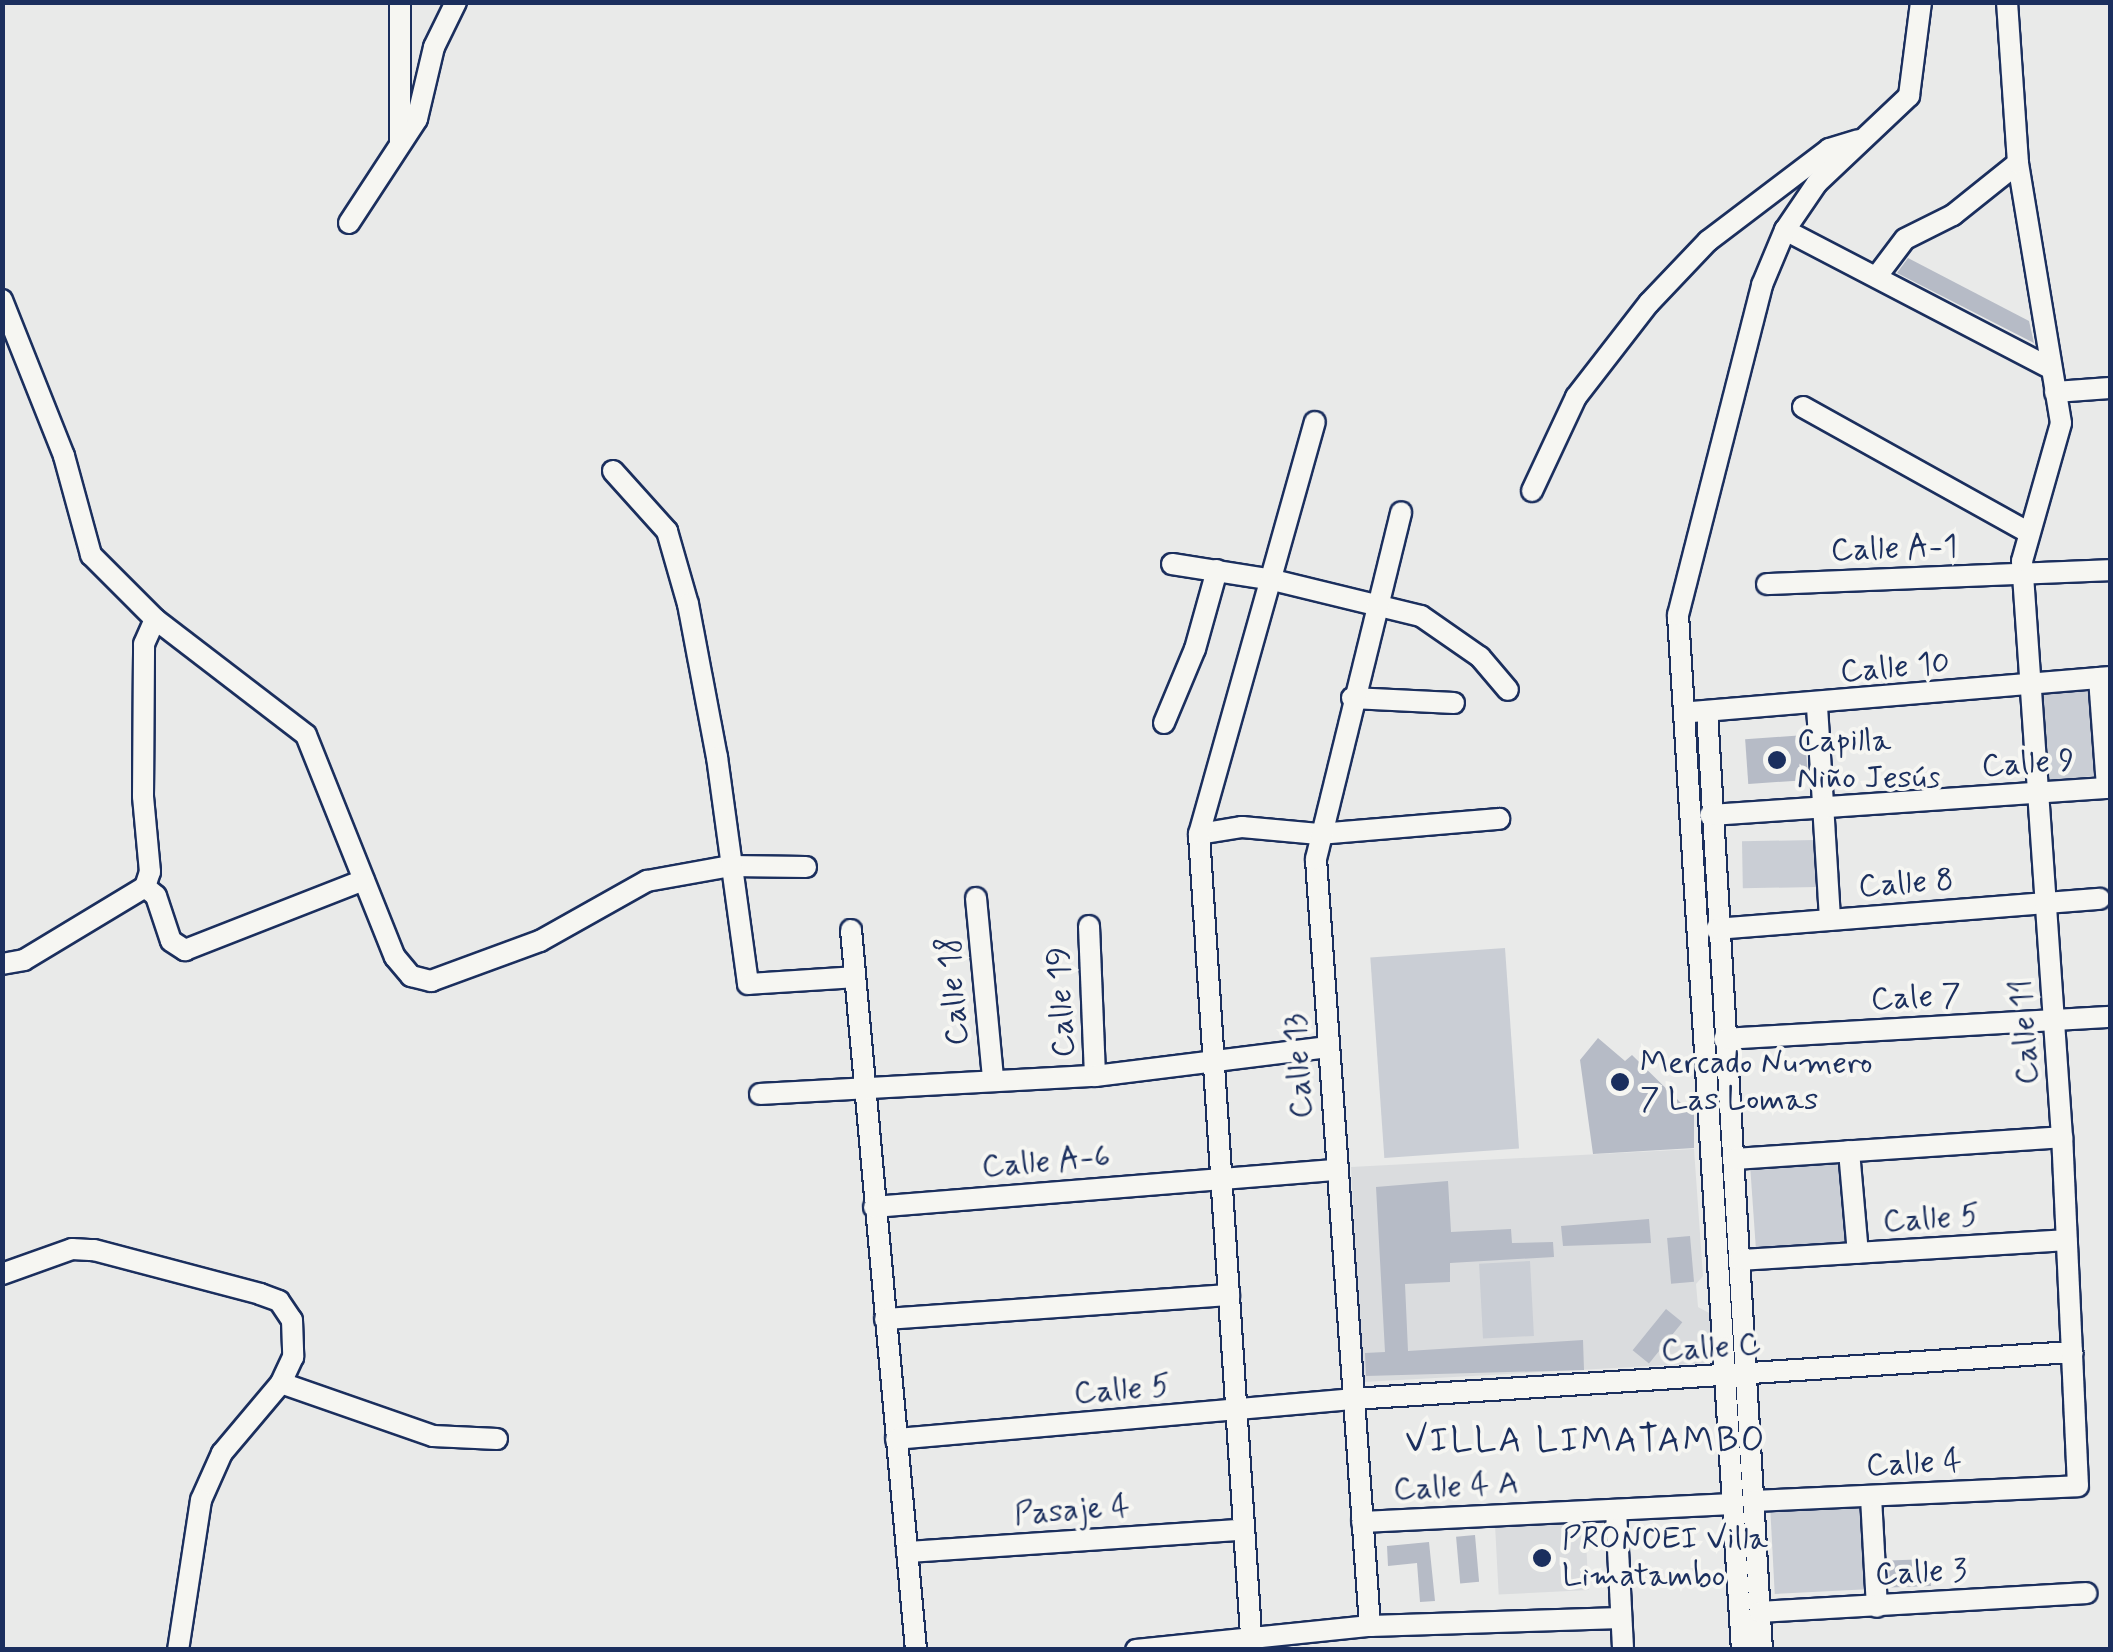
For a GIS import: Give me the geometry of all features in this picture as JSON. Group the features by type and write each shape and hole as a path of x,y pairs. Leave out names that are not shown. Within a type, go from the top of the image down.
{"street":[{"path":"400,2 400,142"},
{"path":"349,223 418,120 434,48 456,2"},
{"path":"1742,1650 1747,1376 1734,1159 1710,815 1678,615 1745,336 1785,230 1817,183 1908,96 1921,2"},
{"name":"Calle 11","path":"2007,2 2018,164 2061,423 2026,532 2023,575 2042,793 2078,1486"},
{"path":"1532,491 1576,398 1648,304 1708,241 1829,149 1860,140"},
{"path":"1877,276 1905,239 1953,215 2018,164"},
{"path":"1785,230 2050,368"},
{"path":"2,300 64,456 91,555 155,619 306,735 395,957 421,982 540,941 647,881 730,866 806,867"},
{"path":"2055,392 2082,385 2110,388"},
{"path":"1804,408 2026,532"},
{"path":"1252,1644 1199,834 1315,422"},
{"path":"613,471 666,531 672,550 717,757 748,984 855,978"},
{"name":"Calle 13","path":"1370,1626 1328,1047 1319,834 1401,512"},
{"path":"1172,564 1379,603 1447,631 1508,690"},
{"path":"1164,722 1195,650 1216,570"},
{"name":"Calle A-1","path":"1767,584 2110,570"},
{"path":"2,964 24,960 145,887 150,872 143,796 144,644 155,619"},
{"path":"2105,678 2109,788"},
{"name":"Calle 10","path":"1696,712 1817,706 2105,678"},
{"path":"1352,698 1454,703"},
{"path":"1817,706 1830,920"},
{"path":"1696,712 1725,1378 1760,1612 1762,1650"},
{"name":"Calle 9","path":"1710,815 2109,788"},
{"path":"1199,834 1242,827 1319,834 1499,819"},
{"path":"145,887 156,896 171,941 185,950 364,880"},
{"name":"Calle 18","path":"976,898 992,1079"},
{"name":"Calle 8","path":"1716,929 2100,899"},
{"name":"Calle 19","path":"1088,926 1095,1076"},
{"path":"852,930 863,1088 916,1650"},
{"name":"Cale 7","path":"1724,1039 2110,1017"},
{"path":"760,1094 1095,1076 1328,1047"},
{"path":"1734,1159 2062,1137"},
{"path":"1849,1151 1858,1253"},
{"name":"Calle A-6","path":"874,1207 1336,1170"},
{"name":"Calle 5","path":"1740,1260 2066,1240"},
{"path":"2,1274 72,1249 94,1250 279,1301 292,1320 294,1357 281,1384 222,1452 200,1500 178,1650"},
{"path":"885,1320 1229,1295"},
{"name":"Calle C","path":"1353,1400 2072,1352"},
{"path":"281,1384 433,1436 497,1439"},
{"name":"Calle 5","path":"896,1439 1353,1400"},
{"name":"Calle 4","path":"1743,1502 2078,1486"},
{"path":"1871,1497 1877,1606"},
{"name":"Calle 4 A","path":"1362,1522 1743,1502"},
{"path":"1616,1510 1623,1650"},
{"name":"Pasaje 4","path":"907,1552 1242,1530"},
{"name":"Calle 3","path":"1760,1612 2086,1593"},
{"path":"1136,1650 1252,1644 1370,1626 1621,1618"}],"shaded area":[{"path":"2090,689 2098,776 2049,780 2041,693"},
{"path":"1815,840 1816,887 1743,888 1742,841"},
{"path":"1505,948 1519,1149 1384,1158 1370,957"},
{"path":"1694,1149 1703,1276 1696,1284 1698,1307 1711,1314 1711,1356 1704,1363 1363,1382 1351,1167"},
{"path":"1842,1161 1848,1244 1756,1250 1750,1167"},
{"path":"1530,1261 1534,1336 1483,1339 1479,1264"},
{"path":"1867,1501 1872,1589 1775,1594 1770,1506"},
{"name":"PRONOEI Villa Limatambo","path":"1585,1522 1589,1590 1499,1595 1495,1527"}],"building":[{"path":"1908,258 2029,321 2034,343 1897,273"},
{"name":"Capilla Niño Jesús","path":"1805,735 1808,780 1748,784 1745,739"},
{"name":"Mercado Numero 7 Las Lomas","path":"1598,1038 1625,1061 1632,1055 1682,1104 1694,1103 1694,1148 1593,1154 1580,1060"},
{"path":"1448,1181 1451,1232 1511,1229 1512,1243 1553,1242 1554,1257 1450,1263 1450,1282 1405,1284 1408,1351 1583,1340 1584,1370 1366,1376 1365,1353 1385,1352 1376,1187"},
{"path":"1649,1219 1651,1243 1563,1246 1561,1226"},
{"path":"1690,1236 1694,1282 1671,1284 1667,1238"},
{"path":"1666,1309 1682,1322 1649,1363 1633,1350"},
{"path":"1475,1535 1479,1582 1460,1583 1456,1537"},
{"path":"1429,1542 1435,1601 1420,1602 1417,1563 1388,1566 1387,1546"},
{"path":"1930,1559 1931,1586 1890,1587 1889,1560"}],"place":[{"name":"Capilla Niño Jesús","path":"1777,760"},
{"name":"Mercado Numero 7 Las Lomas","path":"1620,1082"},
{"name":"PRONOEI Villa Limatambo","path":"1542,1558"}],"district":[{"name":"VILLA LIMATAMBO","path":"1586,1441"}]}
